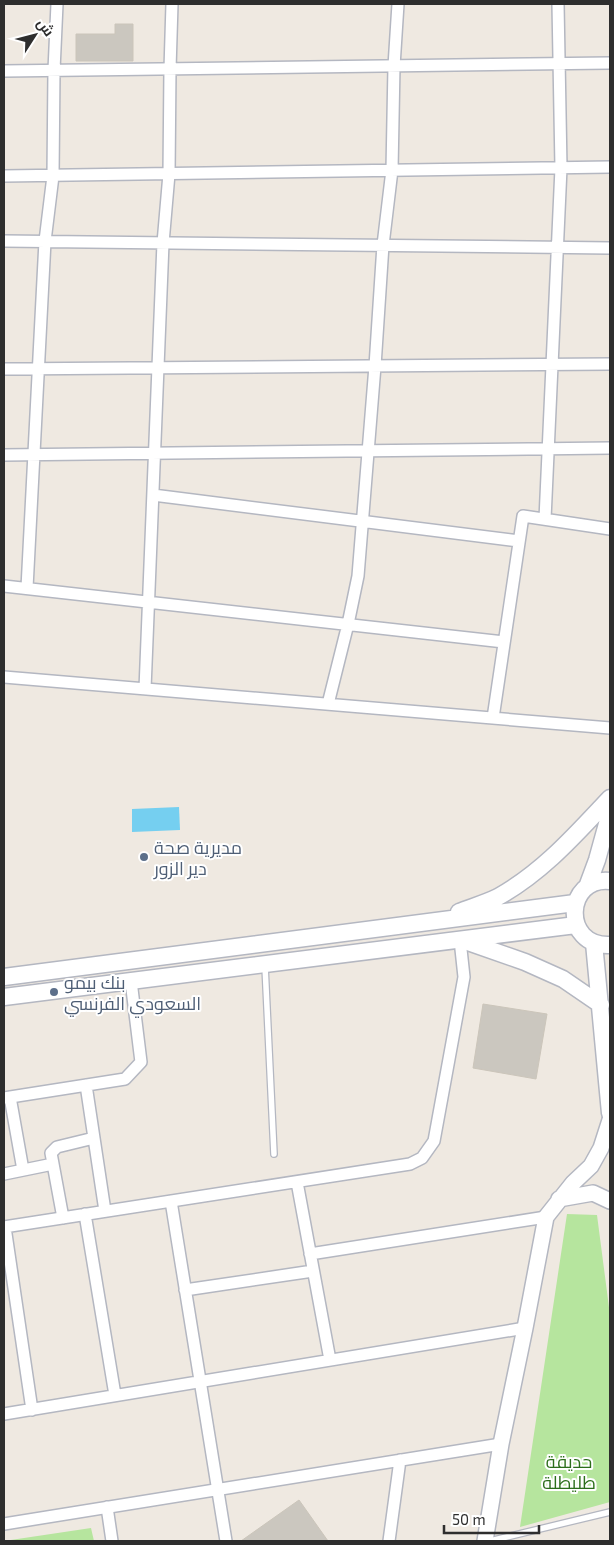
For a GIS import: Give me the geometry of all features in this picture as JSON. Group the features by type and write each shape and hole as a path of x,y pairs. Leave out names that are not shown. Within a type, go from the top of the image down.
{"main road":[{"path":"435,922 497,897 532,875 565,847 610,798"},
{"path":"587,887 597,860 610,813"},
{"path":"610,881 595,883 587,887 580,894 574,914 580,933 594,943 610,946"},
{"path":"4,977 576,903"},
{"path":"4,997 576,925"},
{"path":"460,940 533,965 563,979 601,1005"},
{"path":"594,943 610,1113"}],"street":[{"path":"27,588 45,241 53,176 54,70 58,4"},
{"path":"145,689 163,243 169,174 172,4"},
{"path":"328,704 358,576 375,366 382,245 392,170 394,66 398,4"},
{"path":"544,519 560,168 558,4"},
{"path":"4,71 610,63"},
{"path":"4,176 610,167"},
{"path":"4,241 610,248"},
{"path":"4,369 610,364"},
{"path":"4,455 610,448"},
{"path":"153,495 519,541"},
{"path":"493,718 523,516 610,529"},
{"path":"4,586 504,642"},
{"path":"4,677 610,728"},
{"path":"32,1410 4,1227 410,1164 422,1158 434,1141 464,976 460,940"},
{"path":"23,1170 7,1097 125,1079 141,1062 131,981"},
{"path":"86,1085 105,1211"},
{"path":"485,1541 501,1444 546,1217 573,1183 591,1166 601,1148 610,1120"},
{"path":"63,1218 51,1153 57,1147 94,1138"},
{"path":"4,1174 53,1164"},
{"path":"297,1182 330,1360"},
{"path":"559,1199 593,1193 610,1200"},
{"path":"171,1201 226,1541"},
{"path":"85,1214 115,1395"},
{"path":"310,1254 546,1217"},
{"path":"184,1290 313,1271"},
{"path":"4,1414 525,1328"},
{"path":"4,1524 501,1444"},
{"path":"389,1541 400,1460"},
{"path":"107,1507 112,1541"}],"lane":[{"path":"265,964 274,1154"},
{"path":"490,1541 610,1512"}],"green space":[{"name":"حديقة طليطلة","path":"567,1214 597,1215 610,1315 610,1502 520,1527"},
{"path":"91,1528 94,1541 4,1541"}],"water":[{"path":"179,807 180,830 132,832 132,809"}],"building":[{"path":"115,24 133,24 133,61 76,61 76,34 115,34"},
{"path":"483,1004 547,1014 536,1079 473,1068"},
{"path":"299,1500 328,1541 241,1541"}],"place":[{"name":"مديرية صحة دير الزور","path":"144,857"},
{"name":"بنك بيمو السعودي الفرنسي","path":"54,992"}]}
